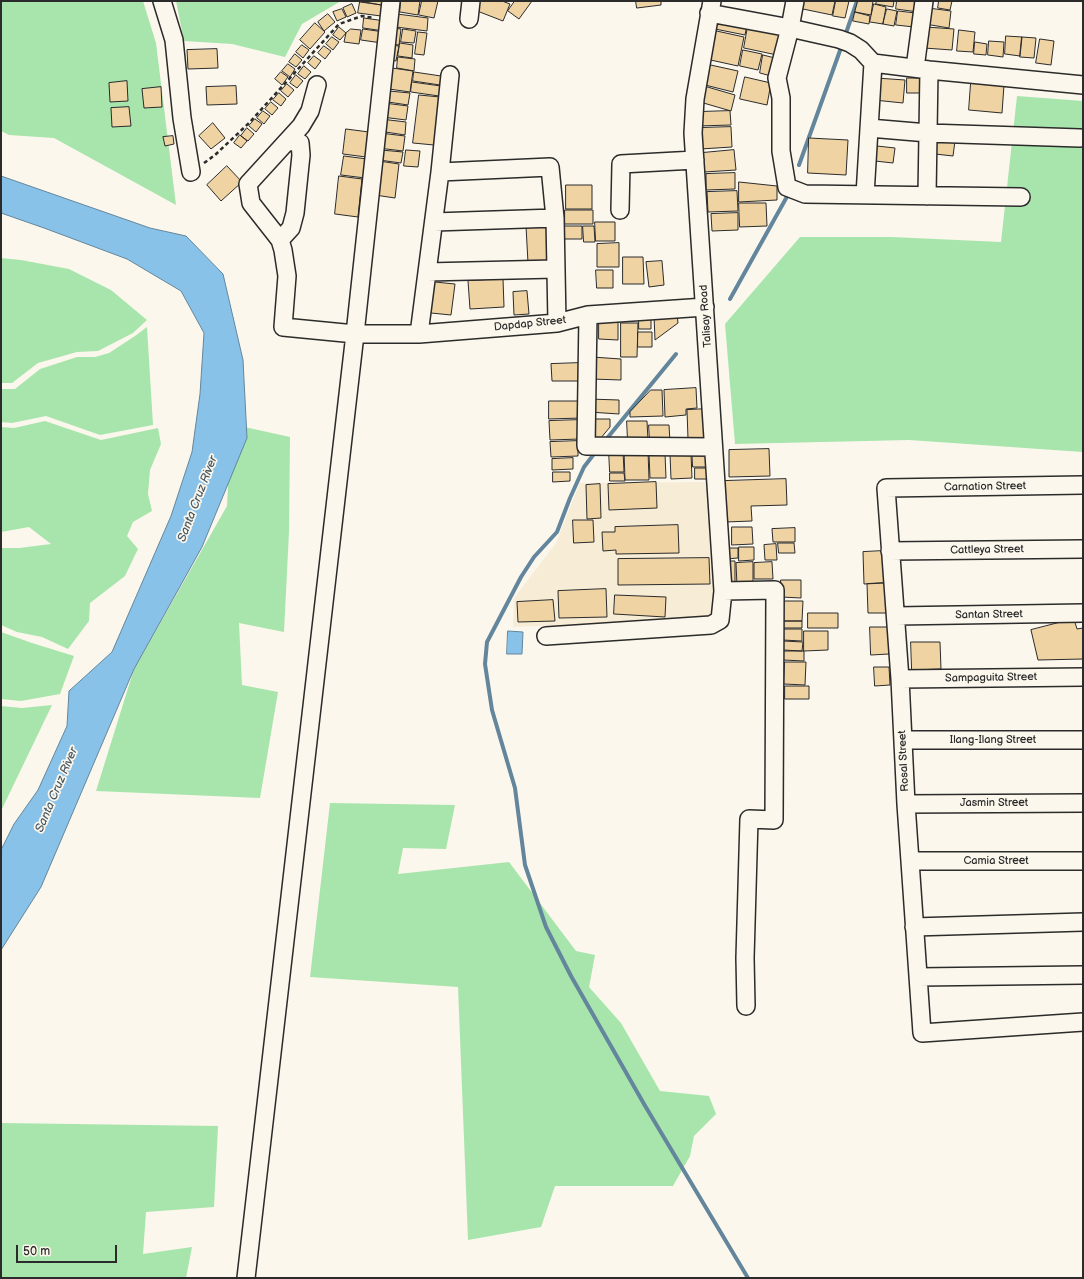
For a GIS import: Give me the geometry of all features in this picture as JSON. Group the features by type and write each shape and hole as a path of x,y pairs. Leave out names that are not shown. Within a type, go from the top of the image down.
{"street":[{"path":"162,1 174,40 182,118 191,172"},
{"path":"246,1278 355,334 391,1"},
{"path":"470,19 471,1"},
{"path":"795,1 790,28 777,78 781,98 781,151 787,187 805,194 1021,197"},
{"path":"924,1 922,69 928,133 927,196"},
{"path":"711,7 844,41 861,50 873,63 1083,85"},
{"name":"Talisay Road","path":"546,636 711,625 720,620 722,591 693,133 695,99 711,7"},
{"path":"865,195 873,63"},
{"path":"419,334 440,172 450,75"},
{"path":"288,141 300,143 301,155 295,213 290,228 280,240 251,203 248,184 301,126 310,111 317,85"},
{"path":"869,128 928,133 1080,138"},
{"path":"620,210 621,164 695,160"},
{"path":"440,172 550,167 555,218 557,323"},
{"path":"434,222 555,218"},
{"name":"Dapdap Street","path":"280,240 287,276 283,327 355,334 419,334 557,323 588,315 705,307"},
{"path":"427,272 555,269"},
{"path":"588,315 586,446 713,446"},
{"name":"Carnation Street","path":"886,488 1083,485"},
{"name":"Rosal Street","path":"886,488 896,616 906,804 922,1033 1083,1022"},
{"name":"Cattleya Street","path":"890,551 1083,549"},
{"path":"722,591 775,590 774,820 749,819 746,1006"},
{"name":"Santan Street","path":"896,616 1083,613"},
{"name":"Sampaguita Street","path":"900,679 1083,677"},
{"name":"Ilang-Ilang Street","path":"903,740 1083,740"},
{"name":"Jasmin Street","path":"906,804 1083,803"},
{"name":"Camia Street","path":"910,861 1083,861"},
{"path":"914,927 1083,922"},
{"path":"918,977 1083,975"}],"path":[{"path":"191,172 215,155 249,123 339,24 362,16 376,18"}],"shaded area":[{"path":"709,482 715,615 712,619 513,627 514,598 556,543 580,483"}],"green space":[{"path":"1,1 143,1 156,43 176,205 54,138 9,135 1,131"},
{"path":"176,1 341,1 302,24 285,57 232,44 184,41"},
{"path":"1017,96 1083,101 1083,452 909,440 735,444 725,324 800,237 892,237 1001,242"},
{"path":"1,258 21,260 69,269 111,290 147,320 133,333 98,351 77,352 38,363 12,383 1,383"},
{"path":"147,327 153,425 100,435 46,416 12,423 1,422 1,389 15,389 40,369 77,357 95,357 109,353"},
{"path":"45,421 101,440 158,428 161,444 150,470 148,494 152,511 133,522 127,536 138,549 125,576 90,603 89,621 68,649 42,637 17,632 1,625 1,548 19,548 51,544 29,527 1,532 1,427 14,428"},
{"path":"231,424 290,437 289,532 284,632 239,623 242,685 278,692 260,798 96,791 134,669 227,506"},
{"path":"1,632 74,656 60,694 21,701 1,699"},
{"path":"52,705 1,811 1,706 22,708"},
{"path":"330,803 455,805 446,849 403,848 398,874 509,862 576,951 595,955 589,987 621,1023 660,1091 709,1096 716,1114 694,1136 690,1156 673,1186 555,1186 541,1227 468,1240 458,987 310,977"},
{"path":"1,1123 218,1126 214,1207 146,1212 143,1254 192,1247 186,1278 1,1278"}],"water":[{"name":"Santa Cruz River","path":"1,176 150,228 186,236 223,274 243,360 247,438 202,547 134,669 41,887 1,950 1,850 14,824 38,790 67,726 69,691 112,652 171,516 192,452 200,394 204,333 181,291 127,259 1,213"},
{"path":"508,631 523,632 522,654 507,654"}],"building":[{"path":"360,1 383,1 383,5"},
{"path":"401,1 420,1 418,15 400,12"},
{"path":"422,1 438,1 434,18 419,15"},
{"path":"474,1 502,1 510,4 503,21 472,9"},
{"path":"515,1 532,1 519,19 508,11"},
{"path":"636,1 661,1 661,5 637,8"},
{"path":"800,1 835,1 832,15 798,8"},
{"path":"836,1 849,1 845,18 833,16"},
{"path":"858,1 873,1 871,15 855,12"},
{"path":"877,1 894,1 893,7 876,4"},
{"path":"897,1 920,1 918,12 896,9"},
{"path":"939,1 952,1 950,10 938,8"},
{"path":"360,2 382,5 381,16 358,13"},
{"path":"352,4 356,13 347,17 343,8"},
{"path":"874,4 886,7 883,24 870,22"},
{"path":"928,8 951,11 949,28 925,24"},
{"path":"342,9 346,17 337,21 333,12"},
{"path":"887,9 897,11 894,26 883,24"},
{"path":"898,11 916,13 914,27 896,25"},
{"path":"855,12 870,16 869,24 853,21"},
{"path":"328,14 335,22 324,31 318,22"},
{"path":"397,14 428,18 427,31 396,27"},
{"path":"364,18 385,21 384,31 363,28"},
{"path":"717,18 747,25 745,35 715,29"},
{"path":"315,23 325,32 310,49 300,40"},
{"path":"748,26 782,32 777,55 744,48"},
{"path":"339,27 346,33 340,40 333,35"},
{"path":"926,27 954,29 952,50 924,48"},
{"path":"393,28 401,29 399,45 390,44"},
{"path":"351,29 361,30 359,44 344,42 346,33"},
{"path":"363,29 384,32 382,43 361,40"},
{"path":"403,29 416,31 414,43 401,42"},
{"path":"712,30 744,37 738,66 706,59"},
{"path":"959,30 975,32 973,52 957,51"},
{"path":"418,32 427,33 424,55 415,54"},
{"path":"1006,36 1022,37 1020,56 1005,54"},
{"path":"332,37 339,42 333,50 326,44"},
{"path":"1022,37 1036,38 1034,58 1020,57"},
{"path":"1040,39 1054,41 1051,65 1036,63"},
{"path":"989,41 1004,42 1003,57 988,55"},
{"path":"975,42 987,44 986,55 974,54"},
{"path":"400,43 413,45 412,58 398,56"},
{"path":"302,45 309,50 303,58 296,52"},
{"path":"390,45 399,46 396,61 388,59"},
{"path":"324,46 331,51 325,59 318,53"},
{"path":"217,49 218,68 188,69 187,50"},
{"path":"743,50 762,54 758,70 740,66"},
{"path":"295,54 302,60 296,67 289,62"},
{"path":"763,55 775,58 771,76 760,73"},
{"path":"314,56 321,61 315,69 308,63"},
{"path":"398,57 415,59 414,71 397,68"},
{"path":"288,64 295,69 290,77 282,71"},
{"path":"706,64 738,71 733,92 701,84"},
{"path":"304,66 311,72 305,79 298,74"},
{"path":"392,68 413,71 410,92 389,89"},
{"path":"281,72 288,77 282,85 275,79"},
{"path":"414,72 441,76 440,85 413,81"},
{"path":"296,75 303,81 297,88 290,83"},
{"path":"745,77 771,83 767,105 740,99"},
{"path":"876,78 905,80 903,103 874,100"},
{"path":"907,78 922,78 922,93 907,93"},
{"path":"127,81 128,101 110,102 109,83"},
{"path":"412,82 441,86 439,96 411,92"},
{"path":"971,83 1004,85 1002,113 969,110"},
{"path":"287,84 294,90 288,97 281,91"},
{"path":"236,86 237,104 207,105 206,87"},
{"path":"704,86 735,95 731,111 700,102"},
{"path":"161,87 162,107 144,108 142,89"},
{"path":"389,91 410,93 408,105 388,102"},
{"path":"279,93 286,99 281,106 273,100"},
{"path":"419,95 440,97 434,145 413,143"},
{"path":"271,102 278,108 272,115 265,109"},
{"path":"384,103 408,106 406,120 382,117"},
{"path":"129,107 131,126 112,127 111,108"},
{"path":"263,111 270,116 264,124 257,118"},
{"path":"730,111 731,125 698,126 698,112"},
{"path":"255,119 262,124 256,132 249,126"},
{"path":"381,119 406,122 405,135 379,131"},
{"path":"213,123 225,138 211,149 199,136"},
{"path":"731,127 732,147 700,149 699,128"},
{"path":"247,128 254,134 248,141 241,136"},
{"path":"346,129 369,132 366,157 343,154"},
{"path":"380,133 405,136 403,151 378,148"},
{"path":"240,135 247,141 241,148 234,143"},
{"path":"173,136 174,144 165,146 163,137"},
{"path":"809,138 848,140 846,175 808,173"},
{"path":"937,139 955,141 953,156 935,154"},
{"path":"877,146 895,148 893,163 875,161"},
{"path":"381,150 403,152 401,163 379,160"},
{"path":"406,150 420,151 418,167 404,166"},
{"path":"734,150 736,170 704,172 702,153"},
{"path":"344,156 367,159 365,178 341,175"},
{"path":"379,161 399,164 395,198 375,195"},
{"path":"227,166 242,182 221,201 207,185"},
{"path":"735,173 735,189 706,190 706,174"},
{"path":"339,176 362,179 358,217 335,214"},
{"path":"739,182 777,186 777,200 739,202"},
{"path":"566,185 592,185 592,209 566,209"},
{"path":"737,191 738,211 708,212 707,192"},
{"path":"739,203 766,203 767,226 740,227"},
{"path":"565,210 593,210 593,224 565,224"},
{"path":"738,213 738,230 712,231 711,214"},
{"path":"595,222 615,222 615,241 596,241"},
{"path":"550,225 552,262 528,263 526,226"},
{"path":"564,226 582,226 582,239 564,239"},
{"path":"583,226 594,226 595,242 584,242"},
{"path":"619,243 619,267 597,267 597,244"},
{"path":"623,257 643,257 644,284 623,284"},
{"path":"662,261 664,285 649,287 646,262"},
{"path":"596,270 613,270 613,288 597,288"},
{"path":"503,279 504,307 470,309 468,281"},
{"path":"435,282 455,284 451,315 431,313"},
{"path":"527,291 529,314 514,315 513,292"},
{"path":"677,314 678,323 655,340 654,315"},
{"path":"639,316 651,317 651,329 639,329"},
{"path":"599,317 618,318 618,340 599,339"},
{"path":"621,323 638,323 637,357 621,357"},
{"path":"638,332 652,332 652,347 638,347"},
{"path":"592,357 621,359 621,380 591,379"},
{"path":"580,363 580,381 552,381 551,364"},
{"path":"696,388 697,408 686,409 686,415 665,417 664,390"},
{"path":"651,390 662,390 663,416 630,417 630,412"},
{"path":"589,399 619,400 619,414 589,412"},
{"path":"549,401 581,401 581,418 549,419"},
{"path":"707,409 708,439 688,439 687,410"},
{"path":"590,419 610,419 610,427 600,439 589,439"},
{"path":"579,420 580,439 550,440 549,421"},
{"path":"627,421 647,421 648,440 628,441"},
{"path":"649,425 669,425 670,442 650,443"},
{"path":"578,441 578,456 551,457 550,442"},
{"path":"692,448 708,448 709,467 693,467"},
{"path":"769,449 770,476 729,477 729,450"},
{"path":"648,450 649,480 625,480 624,451"},
{"path":"609,451 623,451 624,472 610,472"},
{"path":"665,453 666,478 650,478 649,454"},
{"path":"691,453 692,478 671,479 670,454"},
{"path":"573,458 573,469 552,470 552,459"},
{"path":"695,468 710,468 710,479 695,479"},
{"path":"553,472 570,472 570,481 553,482"},
{"path":"610,473 624,473 625,481 610,481"},
{"path":"786,479 787,505 751,506 752,521 725,522 724,481"},
{"path":"656,482 657,508 609,510 608,484"},
{"path":"600,484 601,518 587,519 586,485"},
{"path":"573,520 593,520 594,542 574,543"},
{"path":"678,525 679,553 616,554 616,550 603,551 602,532 615,532 615,527"},
{"path":"732,527 752,527 753,544 732,545"},
{"path":"795,528 795,542 773,542 772,529"},
{"path":"778,543 794,543 795,553 779,553"},
{"path":"776,544 777,560 765,560 764,545"},
{"path":"739,547 754,547 754,560 739,561"},
{"path":"725,548 738,548 738,558 726,559"},
{"path":"883,551 884,583 864,584 863,552"},
{"path":"709,558 710,584 618,585 618,559"},
{"path":"727,561 735,561 735,587 727,588"},
{"path":"753,562 753,585 737,586 736,563"},
{"path":"772,562 773,579 754,579 754,563"},
{"path":"781,580 801,580 801,598 781,597"},
{"path":"886,583 887,613 868,613 867,584"},
{"path":"606,589 607,617 559,618 558,591"},
{"path":"615,595 666,597 665,617 614,614"},
{"path":"553,600 555,621 518,622 517,602"},
{"path":"782,601 803,601 802,621 781,621"},
{"path":"808,613 838,613 838,628 808,628"},
{"path":"1074,619 1077,629 1083,628 1083,659 1038,660 1031,630"},
{"path":"782,621 802,621 802,628 782,628"},
{"path":"870,627 888,627 889,654 871,655"},
{"path":"783,629 802,629 802,641 782,640"},
{"path":"804,631 828,631 828,650 804,651"},
{"path":"783,641 803,642 802,651 783,650"},
{"path":"911,642 940,642 941,669 912,670"},
{"path":"783,651 804,651 804,661 783,660"},
{"path":"785,662 806,662 805,685 784,684"},
{"path":"874,667 889,667 890,685 875,686"},
{"path":"785,686 809,686 809,699 785,699"}],"waterway":[{"path":"845,36 857,1"},
{"path":"799,165 842,45"},
{"path":"730,299 789,193"},
{"path":"604,442 676,354"},
{"path":"597,450 584,467 557,532 534,557 521,577 487,642 485,664 492,710 515,788 525,865 546,927 571,976 644,1104 748,1278"}]}
